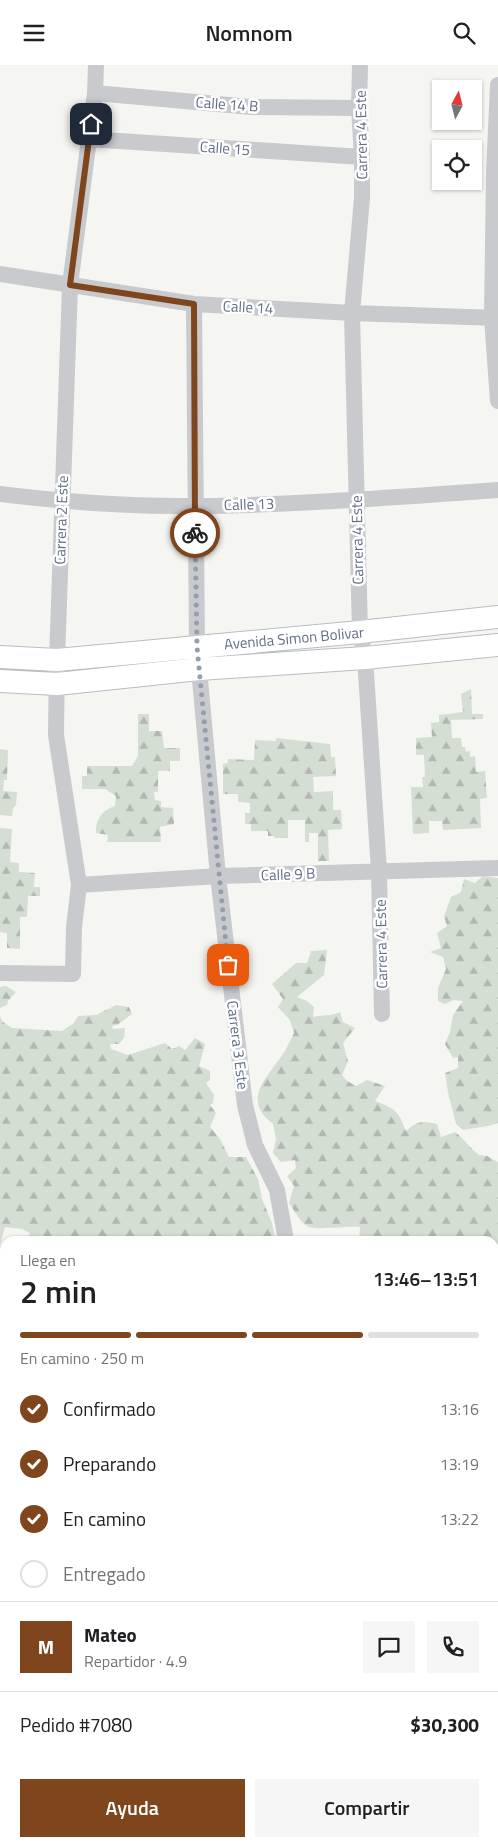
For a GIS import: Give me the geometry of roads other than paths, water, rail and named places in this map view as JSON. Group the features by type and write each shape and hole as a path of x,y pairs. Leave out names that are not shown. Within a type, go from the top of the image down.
{"main road":[{"name":"Avenida Simon Bolivar","path":"0,657 57,660 360,633 498,617"},
{"name":"Avenida Simon Bolivar","path":"0,681 57,684 199,669 365,659 498,645"}],"street":[{"name":"Carrera 2 Este","path":"0,973 73,974 74,927 79,885 56,735 57,660 70,285 95,93 96,65"},
{"name":"Carrera 4 Este","path":"360,65 359,108 362,198 352,313 360,633 365,659 379,871 382,1014"},
{"path":"498,85 494,171 495,318 498,401"},
{"name":"Calle 14 B","path":"95,93 251,107 359,108"},
{"name":"Calle 15","path":"89,139 362,157"},
{"name":"Calle 14","path":"0,274 194,304 352,313 495,318"},
{"name":"Carrera 3 Este","path":"194,304 197,647 218,876 245,1105 255,1145 277,1190 285,1236"},
{"name":"Calle 13","path":"0,494 62,502 195,506 357,500 498,489"},
{"name":"Calle 9 B","path":"79,885 218,876 498,868"}]}
